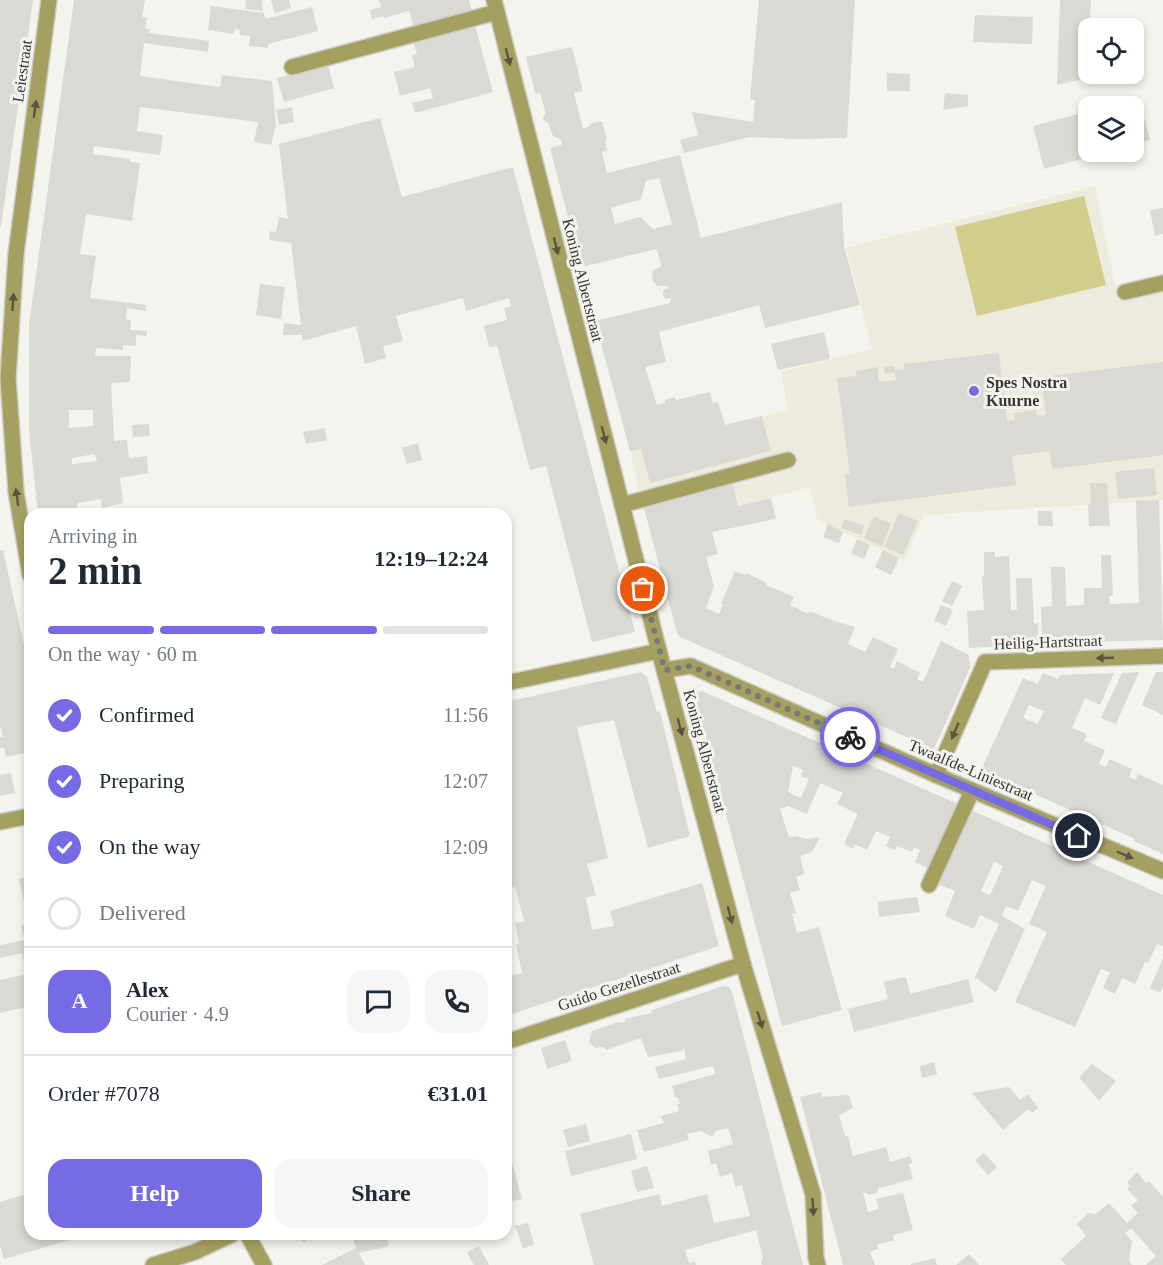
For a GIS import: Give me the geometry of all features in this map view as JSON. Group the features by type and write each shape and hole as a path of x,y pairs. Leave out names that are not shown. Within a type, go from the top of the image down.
{"street":[{"name":"Leiestraat","path":"24,539 16,492 4,378 16,254 49,0"},
{"path":"292,67 495,6"},
{"name":"Koning Albertstraat","path":"495,6 659,651 743,964 813,1194 818,1265"},
{"path":"1125,292 1163,284"},
{"path":"622,505 788,460"},
{"path":"512,682 659,651"},
{"name":"Heilig-Hartstraat","path":"936,775 985,662 1163,656"},
{"name":"Twaalfde-Liniestraat","path":"665,670 691,666 972,791 1163,871"},
{"path":"929,885 972,791"},
{"path":"0,822 24,817"},
{"name":"Guido Gezellestraat","path":"512,1040 743,964"},
{"path":"153,1265 195,1252 220,1240"},
{"path":"250,1240 264,1265"}],"shaded area":[{"name":"Spes Nostra Kuurne","path":"1095,186 1115,285 1163,275 1163,500 924,515 904,561 817,519 810,487 738,506 733,484 644,508 630,451 788,410 781,372 872,349 846,248"},
{"path":"1084,196 1106,285 977,316 955,227"}],"building":[{"path":"0,0 33,0 1,227 0,227"},
{"path":"74,0 145,0 142,17 147,18 145,29 150,29 149,33 209,41 208,52 144,43 140,76 220,87 222,75 272,81 276,125 271,145 254,142 258,122 140,107 137,131 163,135 160,155 94,146 93,154 130,159 130,162 140,163 132,221 86,214 80,254 96,256 90,298 146,305 146,311 127,308 126,319 131,320 130,330 147,331 147,336 136,335 136,346 123,345 123,350 96,348 95,356 131,356 130,382 111,383 114,441 127,440 129,458 147,456 148,473 120,478 123,503 102,508 101,499 77,503 77,508 37,508 29,431 29,325","holes":["69,410 93,410 93,426 69,428","95,454 97,461 72,464 72,458"]},
{"path":"246,0 262,0 263,11 245,9"},
{"path":"271,0 289,0 291,8 275,13"},
{"path":"379,0 469,0 472,12 414,28 409,11 372,19 370,10 381,7"},
{"path":"759,0 855,0 847,138 750,137 684,153 680,140 698,135 692,112 753,122 755,100 750,99"},
{"path":"1060,0 1091,0 1090,18 1078,18 1078,80 1057,85"},
{"path":"211,6 264,13 265,19 312,7 318,31 268,44 268,48 249,46 250,36 240,35 240,30 234,29 234,34 208,30"},
{"path":"975,15 1033,17 1032,44 973,42"},
{"path":"475,25 493,92 415,113 412,103 433,98 430,88 400,96 394,72 415,67 412,55 417,54 413,41"},
{"path":"572,47 583,91 574,93 583,129 590,126 589,124 602,121 607,140 605,141 607,151 602,152 607,173 680,155 701,238 842,202 844,246 860,305 765,328 759,305 659,332 666,362 645,367 657,405 675,397 676,400 710,392 713,403 718,402 725,425 762,416 771,451 650,483 641,449 630,451 595,321 670,303 670,298 665,299 663,295 663,290 668,288 657,286 652,279 653,271 661,266 657,249 581,267 550,148 562,145 561,140 553,136 548,123 543,119 546,114 540,93 535,92 526,57","holes":["659,178 672,224 653,229 640,217 615,224 611,208 641,199 646,181"]},
{"path":"328,65 334,88 284,102 277,78"},
{"path":"887,73 910,74 910,91 887,91"},
{"path":"945,93 968,95 968,106 943,110"},
{"path":"292,107 294,122 279,125 276,110"},
{"path":"1078,114 1078,160 1044,169 1033,126"},
{"path":"1144,117 1150,140 1144,142"},
{"path":"380,118 402,197 513,167 635,632 592,642 546,466 530,470 497,346 489,347 484,326 507,320 504,308 511,306 509,298 466,311 463,298 396,316 403,341 383,346 386,358 365,364 356,326 303,341 302,335 283,335 284,323 301,325 291,243 269,240 270,231 276,232 279,217 288,219 279,144"},
{"path":"1163,208 1163,234 1155,236 1150,210"},
{"path":"260,284 285,287 281,319 256,315"},
{"path":"824,332 830,359 778,370 771,344"},
{"path":"999,353 1007,421 1015,420 1014,413 1036,410 1037,416 1046,415 1041,377 1163,362 1163,455 1052,469 1050,451 1012,456 1016,485 849,507 845,475 850,474 837,378 856,376 856,371 878,367 879,382 896,380 895,372 885,374 884,367 894,366 895,370 904,369 904,364"},
{"path":"149,424 150,436 133,437 132,425"},
{"path":"325,428 327,440 306,444 303,432"},
{"path":"418,443 422,460 407,464 402,448"},
{"path":"1154,468 1157,495 1118,499 1115,472"},
{"path":"1090,483 1107,483 1110,526 1089,526"},
{"path":"733,484 738,506 771,498 776,519 712,532 718,554 706,557 714,586 706,608 719,614 735,571 745,575 746,573 794,597 790,605 808,614 809,611 855,627 848,644 865,652 873,637 898,649 890,667 894,669 897,661 920,673 917,679 923,682 941,641 969,655 970,668 934,749 680,637 677,633 644,508"},
{"path":"1159,500 1163,640 1042,643 1041,607 1052,606 1051,567 1065,567 1066,606 1084,605 1084,588 1102,588 1101,555 1111,555 1113,596 1109,596 1110,604 1139,603 1136,501"},
{"path":"1038,511 1052,511 1053,526 1038,526"},
{"path":"899,513 918,521 903,555 884,547"},
{"path":"874,516 891,524 882,546 864,538"},
{"path":"845,519 864,526 861,535 841,528"},
{"path":"828,524 843,532 839,543 823,537"},
{"path":"857,539 870,545 864,559 851,553"},
{"path":"3,550 24,645 24,753 6,757 4,748 0,748 0,737 3,737 0,725 0,551"},
{"path":"883,550 899,558 891,575 875,567"},
{"path":"984,552 995,552 995,557 1009,556 1011,610 1017,610 1016,578 1032,578 1034,624 1038,623 1039,644 969,648 967,611 984,610 982,576 984,576"},
{"path":"952,581 962,586 952,606 942,601"},
{"path":"941,605 953,610 946,626 934,621"},
{"path":"641,672 647,677 657,712 660,711 690,836 648,848 614,720 577,727 608,858 587,864 596,895 586,898 592,930 614,926 610,911 702,883 719,946 512,1014 512,976 522,973 516,945 519,944 515,923 524,921 515,887 512,888 512,701"},
{"path":"1139,672 1116,724 1101,718 1122,673"},
{"path":"1156,672 1163,672 1163,715 1142,705"},
{"path":"1043,673 1058,679 1060,675 1114,673 1100,705 1085,698 1072,728 1087,734 1084,741 1105,750 1099,764 1106,767 1109,759 1132,769 1129,777 1136,780 1138,774 1163,785 1163,854 1134,841 1135,839 981,770 1023,678 1038,684","holes":["1029,705 1044,711 1038,724 1023,718"]},
{"path":"702,691 960,805 931,869 915,862 920,850 914,847 912,852 897,846 895,850 886,846 890,837 876,831 867,850 855,844 853,849 844,844 858,814 837,804 843,793 820,783 807,814 788,806 780,809 789,837 807,839 820,837 812,852 800,856 804,874 796,877 800,890 790,893 796,913 792,914 797,933 819,927 842,1010 782,1026 694,693","holes":["793,766 803,770 801,776 809,779 801,798 788,792"]},
{"path":"11,773 15,793 0,796 0,775"},
{"path":"971,810 1163,895 1163,946 1157,944 1148,963 1145,962 1135,984 1122,978 1115,994 1103,988 1110,972 1101,969 1075,1027 1015,1002 1047,932 1029,924 1046,886 1032,880 1018,911 1006,906 1002,916 1025,929 996,993 975,977 999,924 980,915 974,929 945,916 955,891 938,884","holes":["994,862 1003,866 990,895 981,891"]},
{"path":"24,878 24,902 19,879"},
{"path":"917,897 920,912 879,917 878,902"},
{"path":"24,940 24,961 22,953 0,958 0,945"},
{"path":"1163,958 1163,987 1160,993 1150,988"},
{"path":"24,975 24,1007 0,1013 0,980"},
{"path":"906,977 910,994 968,979 974,1002 854,1032 848,1009 888,999 884,982"},
{"path":"723,986 729,987 732,992 803,1265 762,1265 763,1258 756,1230 685,1250 689,1263 695,1261 696,1265 594,1265 580,1214 659,1194 662,1206 707,1194 714,1223 750,1216 742,1185 735,1187 732,1173 720,1177 716,1163 711,1165 708,1151 733,1144 728,1128 716,1131 712,1137 701,1131 687,1134 689,1140 644,1152 637,1130 664,1123 661,1116 679,1111 677,1104 680,1104 672,1086 715,1074 713,1066 659,1079 655,1067 686,1059 684,1048 681,1051 648,1057 641,1038 606,1050 604,1047 595,1048 589,1042 592,1031 618,1022 625,1022 625,1019 651,1013 652,1010"},
{"path":"565,1040 572,1061 547,1069 541,1048"},
{"path":"934,1062 937,1074 922,1078 920,1066"},
{"path":"1092,1064 1116,1081 1099,1101 1079,1077"},
{"path":"1009,1087 1020,1100 1028,1094 1038,1108 1032,1113 1028,1109 1003,1130 972,1093"},
{"path":"821,1092 822,1097 849,1095 853,1108 839,1115 853,1156 886,1147 890,1162 910,1156 913,1163 909,1164 913,1179 879,1188 877,1193 869,1195 863,1192 868,1212 879,1209 876,1199 903,1193 913,1230 893,1235 894,1240 877,1245 878,1249 870,1252 875,1265 843,1265 800,1097"},
{"path":"586,1124 590,1141 568,1147 563,1130"},
{"path":"631,1134 637,1159 571,1176 565,1151"},
{"path":"984,1153 997,1167 988,1175 975,1160"},
{"path":"512,1163 522,1199 512,1201"},
{"path":"647,1166 654,1188 637,1192 631,1171"},
{"path":"1137,1172 1146,1183 1149,1181 1163,1197 1163,1265 1146,1265 1156,1256 1131,1228 1125,1233 1132,1241 1129,1261 1132,1265 1066,1265 1061,1259 1086,1236 1077,1224 1088,1213 1096,1214 1109,1203 1127,1223 1138,1213 1131,1206 1138,1200 1127,1189 1130,1186 1127,1182"},
{"path":"24,1195 24,1240 70,1240 4,1259 0,1246 0,1202"},
{"path":"528,1223 534,1244 523,1249 515,1226"},
{"path":"354,1240 388,1240 389,1246 359,1253 365,1265 322,1265 356,1248"},
{"path":"479,1246 489,1265 474,1265 467,1252"},
{"path":"969,1254 979,1265 956,1265"},
{"path":"935,1258 937,1265 911,1265 911,1264"}],"way so far":[{"path":"643,589 665,670 691,666 850,737"}],"place":[{"name":"Spes Nostra Kuurne","path":"974,391"}],"route":[{"path":"850,737 1078,836"}]}
